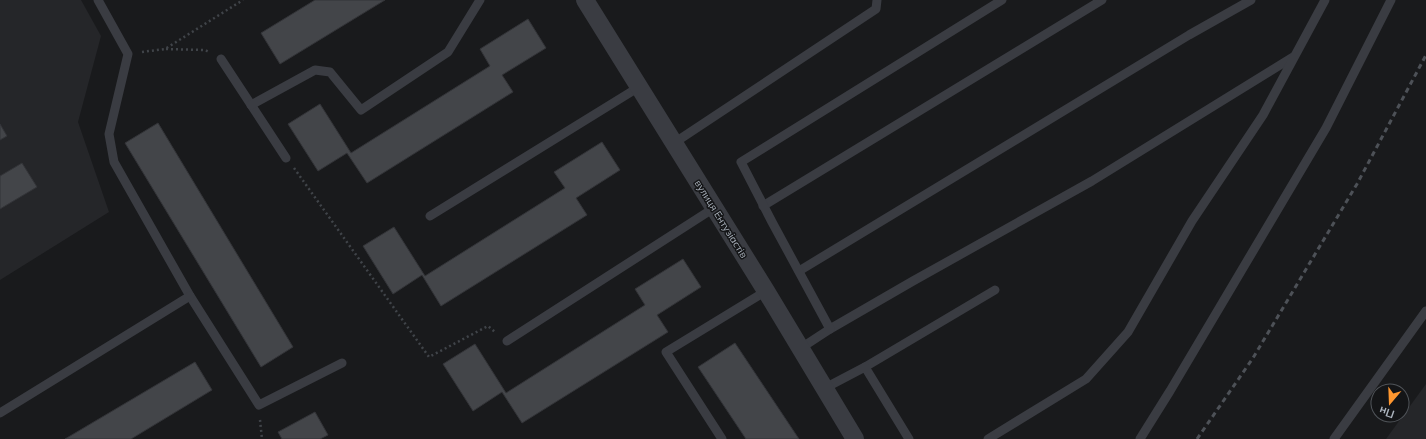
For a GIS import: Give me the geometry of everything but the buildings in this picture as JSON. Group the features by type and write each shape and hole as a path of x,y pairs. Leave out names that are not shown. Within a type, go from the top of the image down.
{"street":[{"name":"вулиця Ентузіастів","path":"585,0 766,291 855,439"}],"lane":[{"path":"98,0 128,54 109,134 114,162 190,296 259,405 342,363"},
{"path":"251,105 315,70 330,72 361,110 448,52 480,0"},
{"path":"674,143 876,9 877,0"},
{"path":"830,329 763,206 741,162 1002,0"},
{"path":"763,206 1102,0"},
{"path":"799,271 1189,35 1251,0"},
{"path":"988,439 1086,379 1128,332 1192,221 1263,114 1325,0"},
{"path":"1140,439 1326,128 1391,0"},
{"path":"801,348 830,329 913,281 1092,181 1294,57"},
{"path":"221,59 286,158"},
{"path":"430,216 639,87"},
{"path":"507,341 714,208"},
{"path":"825,388 865,367 995,290"},
{"path":"722,439 666,352 766,291"},
{"path":"0,413 190,296"},
{"path":"1334,439 1426,311"},
{"path":"865,367 909,439"}],"path":[{"path":"165,49 243,0"},
{"path":"128,54 165,49 205,50 221,59"},
{"path":"286,158 430,357 488,326 507,341"},
{"path":"259,405 262,439"}],"shaded area":[{"path":"0,0 81,0 101,36 78,122 109,212 0,280"},
{"path":"1426,384 1426,439 1386,439 1398,423 1410,423 1410,406"}],"railway":[{"path":"1197,439 1253,358 1357,184 1426,55"}]}
